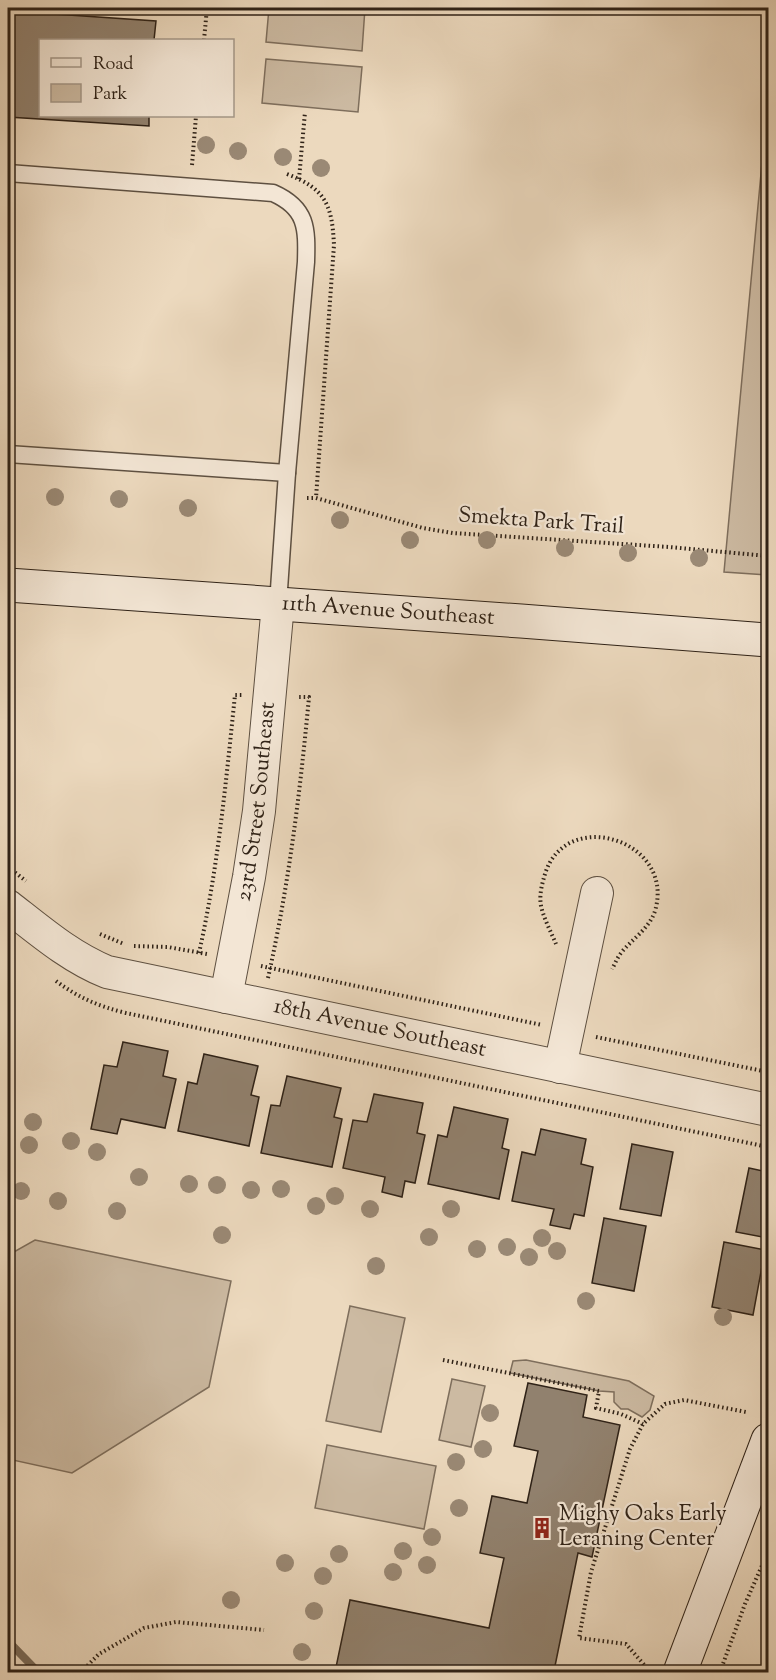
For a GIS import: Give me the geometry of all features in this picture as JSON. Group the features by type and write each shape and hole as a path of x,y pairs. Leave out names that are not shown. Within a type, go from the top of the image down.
{"main road":[{"name":"11th Avenue Southeast","path":"8,585 768,640"},
{"path":"680,1672 768,1440"}],"street":[{"name":"23rd Street Southeast","path":"226,997 259,812 278,604"},
{"path":"560,1067 597,893"},
{"name":"18th Avenue Southeast","path":"8,906 66,951 83,962 107,972 768,1110"}],"lane":[{"path":"8,172 273,193 288,200 298,211 304,223 307,239 306,262 278,604"},
{"path":"8,454 287,473"}],"path":[{"path":"204,39 207,8"},
{"name":"Smekta Park Trail","path":"305,112 299,179 314,188 330,210 333,245 316,498 423,528 453,533 768,556"},
{"path":"192,165 196,117"},
{"path":"92,929 128,945 168,947 199,953 214,875 235,695 309,698 298,813 284,904 271,968 543,1025"},
{"path":"8,867 27,882"},
{"path":"596,1037 768,1072"},
{"path":"255,1040 768,1147"},
{"path":"443,1360 599,1391 596,1408 621,1414 644,1424"},
{"path":"647,1668 626,1644 579,1638 591,1572 630,1449 644,1424 665,1404 684,1401 746,1412"},
{"path":"720,1672 745,1604 768,1552"},
{"path":"81,1672 99,1654 144,1628 176,1622 264,1630"}],"green space":[{"path":"269,8 365,8 362,51 266,42"},
{"path":"266,59 362,67 358,112 262,103"},
{"path":"768,98 768,575 724,572"},
{"path":"35,1240 231,1281 209,1387 72,1473 8,1459 8,1273 12,1253"},
{"path":"350,1306 405,1318 381,1432 326,1421"},
{"path":"526,1360 629,1381 654,1396 650,1410 642,1417 628,1409 621,1409 614,1402 614,1392 510,1373 513,1361"},
{"path":"452,1379 485,1386 471,1447 439,1440"},
{"path":"327,1445 436,1466 424,1529 315,1508"}],"building":[{"path":"8,8 40,8 40,13 156,21 154,39 39,39 39,117 149,117 149,126 8,117"},
{"path":"123,1042 168,1051 163,1076 176,1079 165,1128 121,1119 117,1134 91,1129 104,1065 117,1067"},
{"path":"204,1054 258,1066 251,1095 259,1097 249,1146 178,1131 188,1082 197,1084"},
{"path":"287,1076 341,1088 334,1117 342,1119 332,1167 261,1153 271,1105 280,1106"},
{"path":"374,1094 423,1103 417,1133 425,1135 415,1183 405,1181 402,1197 382,1192 385,1177 343,1168 353,1120 367,1122"},
{"path":"454,1107 508,1119 502,1148 509,1150 499,1199 428,1184 438,1135 447,1137"},
{"path":"541,1129 586,1139 581,1164 593,1167 584,1216 574,1214 570,1229 550,1225 554,1209 512,1201 522,1152 535,1155"},
{"path":"632,1144 673,1152 661,1216 620,1209"},
{"path":"749,1168 768,1172 768,1238 736,1232"},
{"path":"604,1218 646,1226 634,1291 592,1283"},
{"path":"724,1242 765,1250 753,1315 712,1307"},
{"name":"Mighy Oaks Early Leraning Center","path":"528,1383 587,1395 583,1417 620,1425 592,1557 578,1553 555,1666 567,1668 566,1672 335,1672 350,1600 489,1628 504,1558 480,1553 492,1496 527,1503 538,1451 514,1446"}],"waterway":[{"path":"8,1641 38,1672"}],"place":[{"name":"Mighy Oaks Early Leraning Center","path":"542,1528"}]}
